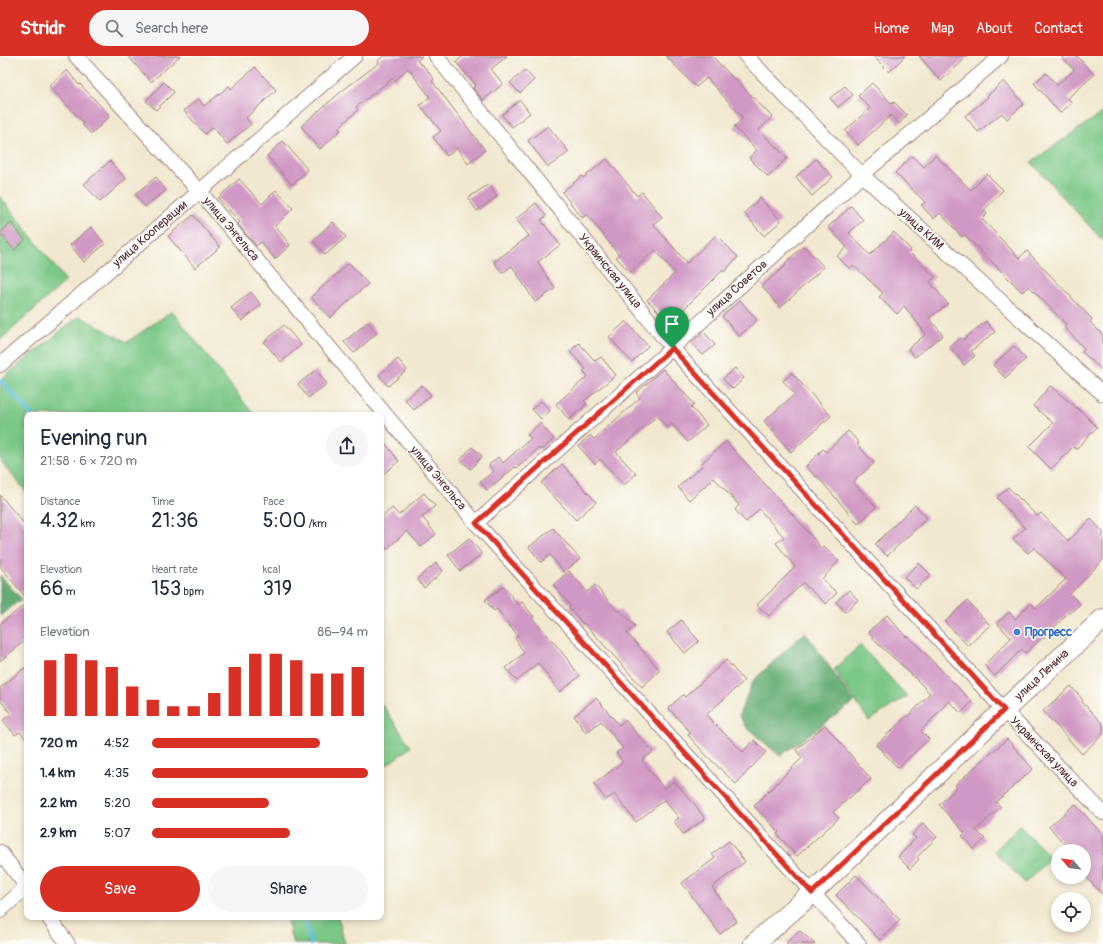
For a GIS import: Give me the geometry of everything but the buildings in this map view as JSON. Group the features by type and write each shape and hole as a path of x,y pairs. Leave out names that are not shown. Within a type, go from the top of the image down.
{"street":[{"name":"улица Энгельса","path":"76,56 199,191 383,412"},
{"name":"улица Кооперации","path":"0,365 356,56"},
{"name":"Украинская улица","path":"436,56 672,348 1004,710 1103,813"},
{"name":"улица КИМ","path":"746,56 862,175 1103,394"},
{"name":"улица Советов","path":"476,523 672,348 862,175 1001,56"},
{"name":"улица Энгельса","path":"384,413 476,523 859,944"},
{"name":"улица Ленина","path":"754,944 812,893 1004,710 1103,619"},
{"path":"0,852 24,882"},
{"path":"0,911 24,889"},
{"path":"50,920 68,944"}],"green space":[{"path":"1103,112 1103,241 1031,162"},
{"path":"0,196 66,281 0,340"},
{"path":"172,311 252,412 24,412 24,489 0,460 0,380 79,316 127,342"},
{"path":"0,575 21,599 0,616"},
{"path":"805,632 854,702 780,756 745,726 739,715 753,681"},
{"path":"860,645 907,696 869,721 834,670"},
{"path":"384,707 411,747 384,767"},
{"path":"1020,826 1051,858 1025,883 994,851"},
{"path":"287,920 339,920 345,944 293,944"}],"waterway":[{"path":"0,380 29,412"},
{"path":"305,920 311,944"}],"place":[{"name":"Прогресс","path":"1017,632"}],"route":[{"path":"672,348 1004,710 812,893 476,523 672,348"}]}
